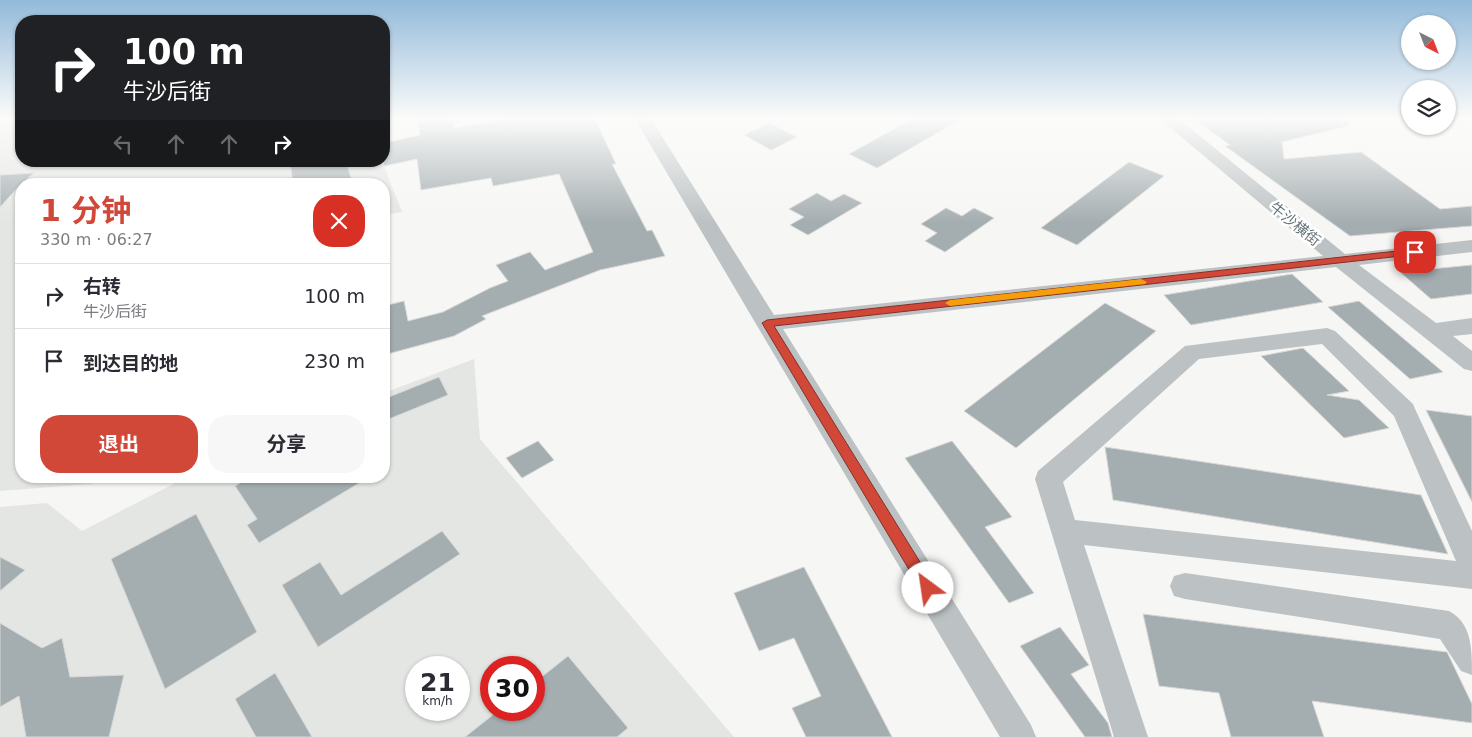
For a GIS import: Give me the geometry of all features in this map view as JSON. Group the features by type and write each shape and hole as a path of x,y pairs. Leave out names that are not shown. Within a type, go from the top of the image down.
{"street":[{"path":"663,153 1019,737"},
{"name":"牛沙横街","path":"1210,153 1430,332 1472,363"},
{"path":"767,323 1472,246"},
{"path":"1430,332 1472,326"},
{"path":"1131,737 1048,479 1193,352 1327,336 1404,411 1472,563"},
{"path":"1066,531 1472,576"},
{"path":"1186,586 1449,626 1472,660"}],"shaded area":[{"path":"0,153 15,153 15,167 384,167 389,178 15,178 15,483 94,483 0,491"},
{"path":"390,181 402,212 390,214"},
{"path":"474,359 480,439 734,737 0,737 0,507 47,503 82,531 175,483 390,483 390,391"}],"building":[{"path":"390,153 611,153 616,164 612,164 647,231 652,230 665,256 600,270 482,316 486,319 454,336 390,353 390,304 404,301 408,321 443,312 508,281 496,265 530,252 545,270 593,252 559,174 493,186 491,178 421,190 417,159 390,165"},
{"path":"850,153 902,153 877,168"},
{"path":"1235,153 1283,153 1284,159 1363,153 1440,209 1472,206 1472,226 1350,236"},
{"path":"1129,162 1164,176 1077,245 1041,228"},
{"path":"291,167 348,167 351,178 292,178"},
{"path":"34,173 28,178 15,178 15,191 0,207 0,175"},
{"path":"817,193 831,201 844,194 862,203 808,235 790,225 804,217 789,209"},
{"path":"946,208 962,216 974,208 994,218 945,252 925,241 937,233 921,224"},
{"path":"1472,265 1472,294 1431,299 1400,272"},
{"path":"1292,274 1323,302 1191,325 1164,295"},
{"path":"1359,301 1443,372 1410,379 1328,307"},
{"path":"1105,303 1156,331 1016,448 964,411"},
{"path":"1303,348 1349,391 1327,395 1359,400 1389,428 1344,438 1261,356"},
{"path":"439,377 448,395 390,419 390,397"},
{"path":"1426,410 1472,416 1472,502"},
{"path":"538,441 554,460 522,478 506,458"},
{"path":"952,441 1012,517 985,527 1034,593 1009,603 905,458"},
{"path":"1105,447 1421,495 1448,554 1113,500"},
{"path":"240,483 359,483 259,543 247,525 257,519 235,486"},
{"path":"196,514 257,632 165,689 111,559"},
{"path":"442,531 460,554 318,647 282,585 320,562 341,595"},
{"path":"0,557 25,570 0,591"},
{"path":"804,567 892,737 806,737 792,708 821,696 794,638 759,651 734,593"},
{"path":"1143,614 1447,652 1472,704 1472,723 1312,701 1324,737 1231,737 1219,693 1159,686"},
{"path":"0,623 42,648 62,638 70,677 124,675 109,737 26,737 19,696 0,707"},
{"path":"1060,627 1089,665 1071,674 1108,723 1112,737 1085,737 1020,646"},
{"path":"568,656 628,728 617,737 465,737 485,721 545,721 545,674"},
{"path":"275,673 312,737 256,737 235,699"}],"slow traffic":[{"path":"950,303 1141,282"}],"route":[{"path":"928,588 767,323 1415,252"}]}
